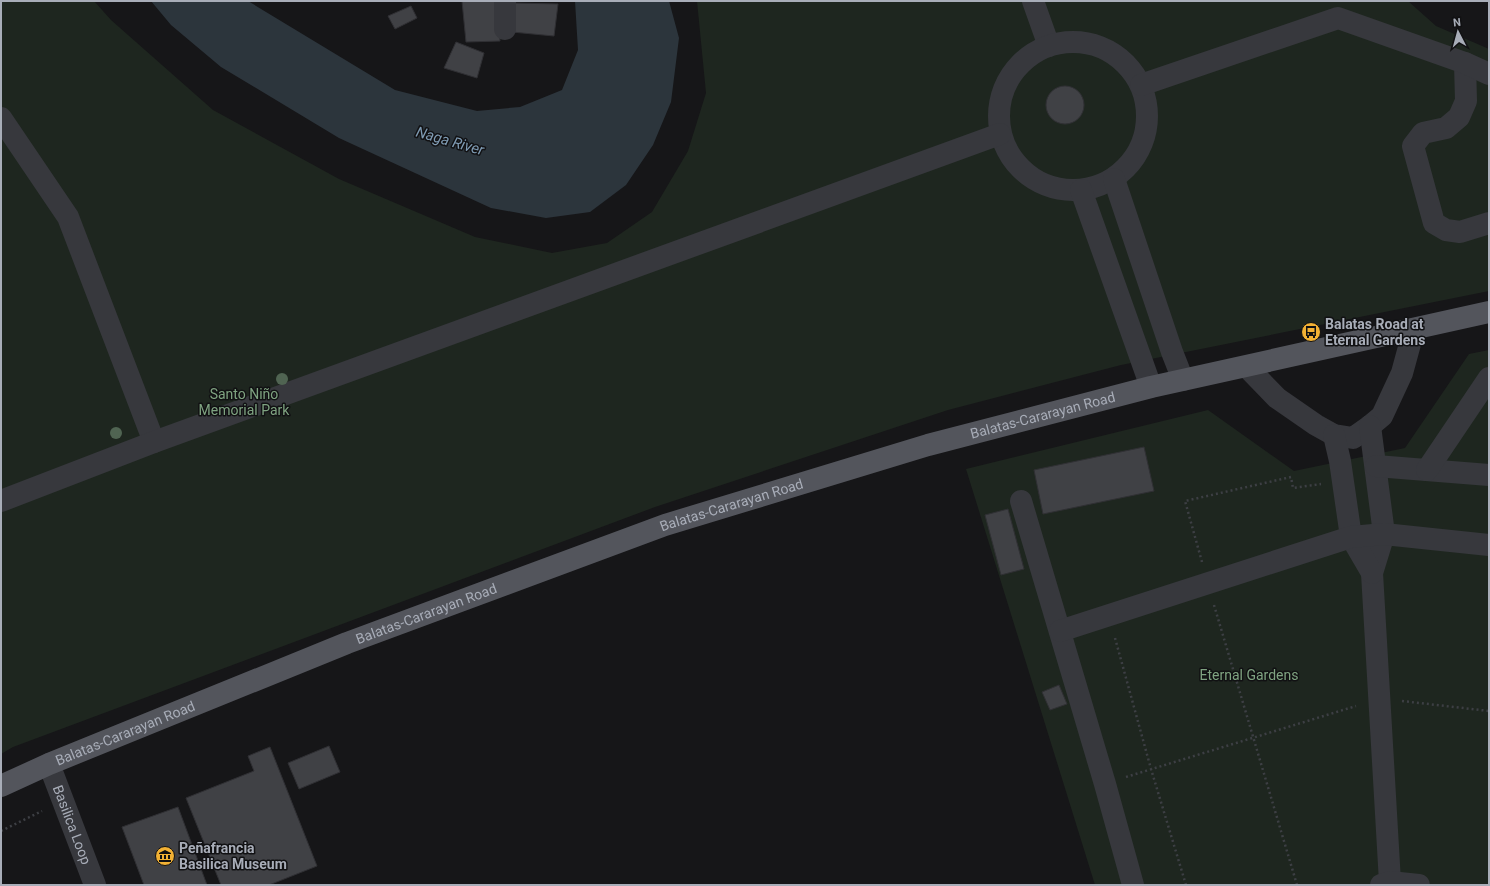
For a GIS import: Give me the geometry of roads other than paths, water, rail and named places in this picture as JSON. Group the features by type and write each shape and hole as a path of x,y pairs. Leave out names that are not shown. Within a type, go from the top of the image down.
{"main road":[{"name":"Balatas-Cararayan Road","path":"1,786 49,764 347,643 665,525 928,445 1151,387 1248,367 1489,312"}],"street":[{"path":"505,1 505,29"},
{"path":"1033,1 1049,46"},
{"path":"1141,85 1336,10 1489,74"},
{"path":"1070,42 1092,44 1112,52 1129,66 1141,85 1148,111 1145,137 1133,160 1114,179 1098,187 1081,190 1054,188 1030,177 1011,158 1000,134 998,112 1002,91 1014,71 1029,56 1049,46 1070,42"},
{"path":"1464,63 1466,101 1460,117 1446,128 1423,133 1413,146 1434,222 1446,230 1460,232 1489,223"},
{"path":"1,118 68,217 154,442"},
{"path":"1,501 154,442 1000,134"},
{"path":"1114,179 1172,352 1183,380"},
{"path":"1081,190 1151,387"},
{"path":"1248,367 1277,398 1316,425 1334,435 1353,438 1382,416 1388,407 1402,373 1414,329"},
{"path":"1426,470 1479,407 1489,378"},
{"path":"1370,426 1384,534 1372,573 1380,699 1385,884 1419,885"},
{"path":"1334,435 1343,481 1351,537 1372,573"},
{"path":"1376,466 1489,475"},
{"path":"1021,501 1105,784 1133,885"},
{"path":"1060,631 1351,537 1384,534 1489,545"},
{"name":"Basilica Loop","path":"49,764 95,885"}],"water":[{"name":"Naga River","path":"151,1 248,1 395,90 477,111 520,107 562,90 578,50 575,1 669,1 679,38 671,102 653,145 626,185 590,212 546,218 491,208 339,138 221,67 171,25"}],"place":[{"name":"Balatas Road at Eternal Gardens","path":"1311,332"},
{"name":"Peñafrancia Basilica Museum","path":"165,856"}],"park label":[{"name":"Santo Niño Memorial Park","path":"244,402"},
{"name":"Eternal Gardens","path":"1249,675"}]}
